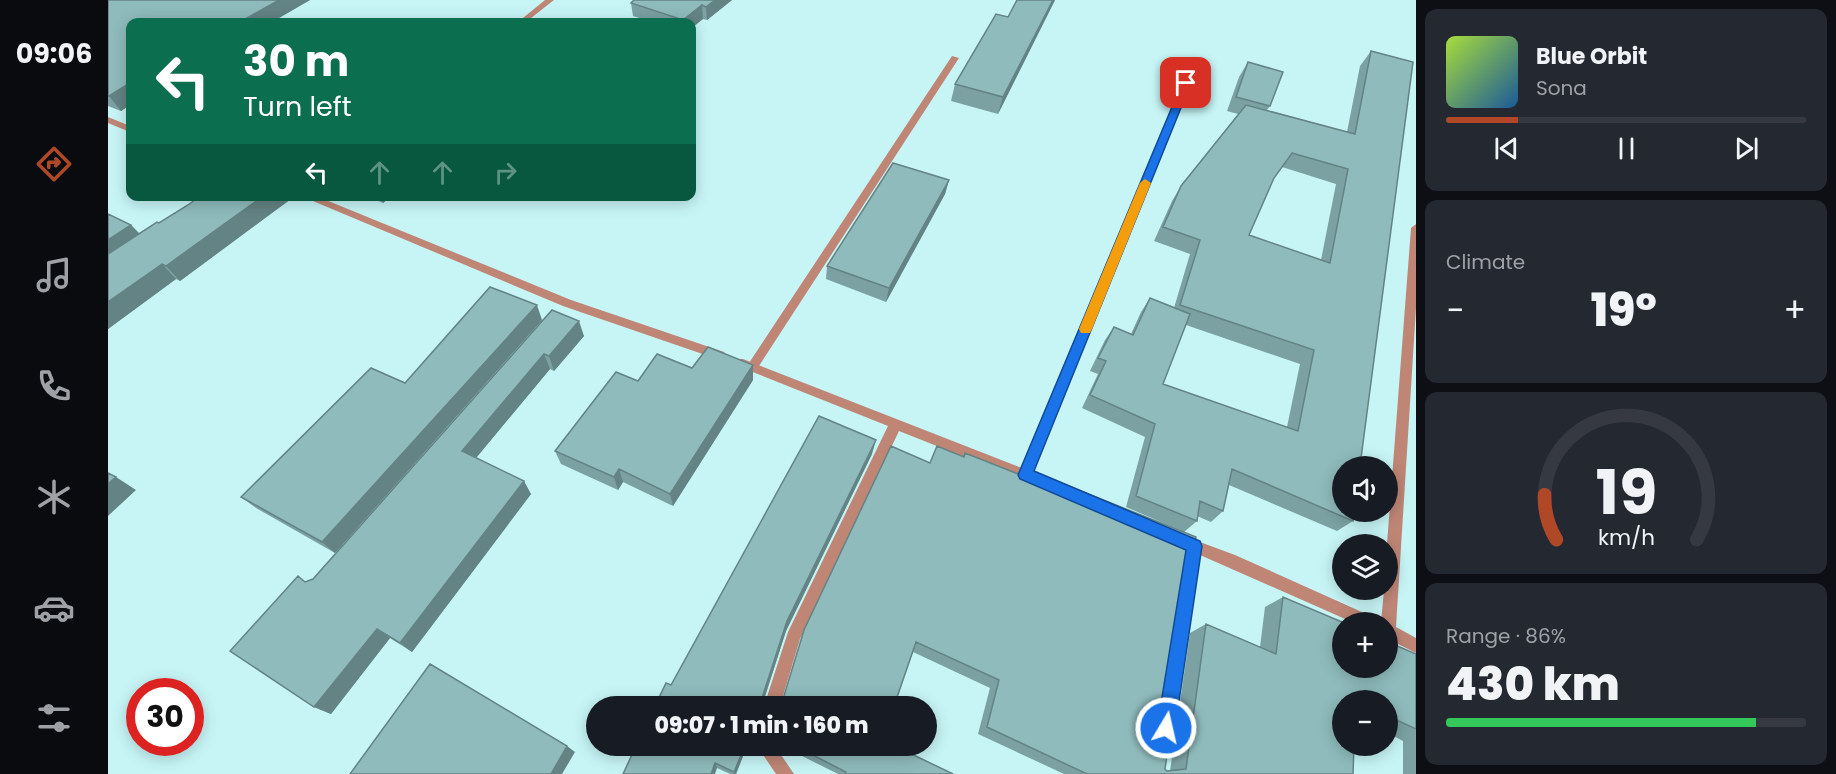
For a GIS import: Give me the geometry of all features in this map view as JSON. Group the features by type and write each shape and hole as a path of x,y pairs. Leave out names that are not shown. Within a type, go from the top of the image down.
{"street":[{"path":"527,18 550,0"},
{"path":"753,366 955,58"},
{"path":"1026,475 1195,61"},
{"path":"108,120 126,127"},
{"path":"318,201 563,307 753,366 895,425 1068,492"},
{"path":"1389,612 1416,228"},
{"path":"775,696 793,636 895,425"},
{"path":"1173,537 1346,612"},
{"path":"1178,649 1194,546"},
{"path":"1398,636 1416,646"},
{"path":"772,756 786,774"}],"building":[{"path":"108,0 279,0 247,18 126,18 126,85 108,96"},
{"path":"634,0 715,0 706,7 702,5 686,18 677,18 631,3"},
{"path":"1017,0 1053,0 1003,97 955,84 996,14 1008,17"},
{"path":"1371,51 1413,62 1361,456 1332,456 1332,512 1232,469 1223,511 1200,501 1197,521 1136,496 1155,424 1090,395 1106,361 1098,358 1114,327 1133,335 1150,298 1190,314 1163,384 1298,431 1314,350 1180,305 1200,240 1163,227 1181,186 1246,105 1355,134","holes":["1292,153 1348,169 1330,263 1249,235 1274,178"]},
{"path":"1248,62 1283,72 1270,106 1236,97"},
{"path":"893,163 949,180 889,288 827,266"},
{"path":"193,201 256,201 166,266 162,264 108,302 108,254"},
{"path":"108,214 131,225 108,240"},
{"path":"490,287 537,305 322,542 241,497 371,368 405,383"},
{"path":"552,310 579,321 549,356 544,354 462,451 524,481 400,643 377,629 314,707 230,651 298,576 305,582 313,579"},
{"path":"708,347 753,365 670,494 619,469 614,477 555,451 616,372 638,381 657,354 692,368"},
{"path":"819,416 876,440 787,621 763,696 660,696 666,683 671,685"},
{"path":"891,446 930,463 937,446 964,457 965,453 1049,486 1051,479 1196,537 1183,614 1187,616 1165,769 1167,771 1186,769 1206,624 1276,654 1283,597 1332,618 1332,678 1398,678 1398,646 1416,654 1416,729 1398,721 1398,690 1332,690 1332,756 1354,756 1353,774 1087,774 987,727 999,680 916,642 897,696 784,696 804,630"},
{"path":"108,473 116,477 108,484"},
{"path":"430,664 567,746 551,774 350,774"},
{"path":"631,756 741,756 734,772 715,763 711,774 623,774"},
{"path":"815,756 916,756 953,774 845,774 846,772"}],"slow traffic":[{"path":"1085,329 1145,183"}],"route":[{"path":"1166,728 1194,546 1026,475 1186,83"}]}
